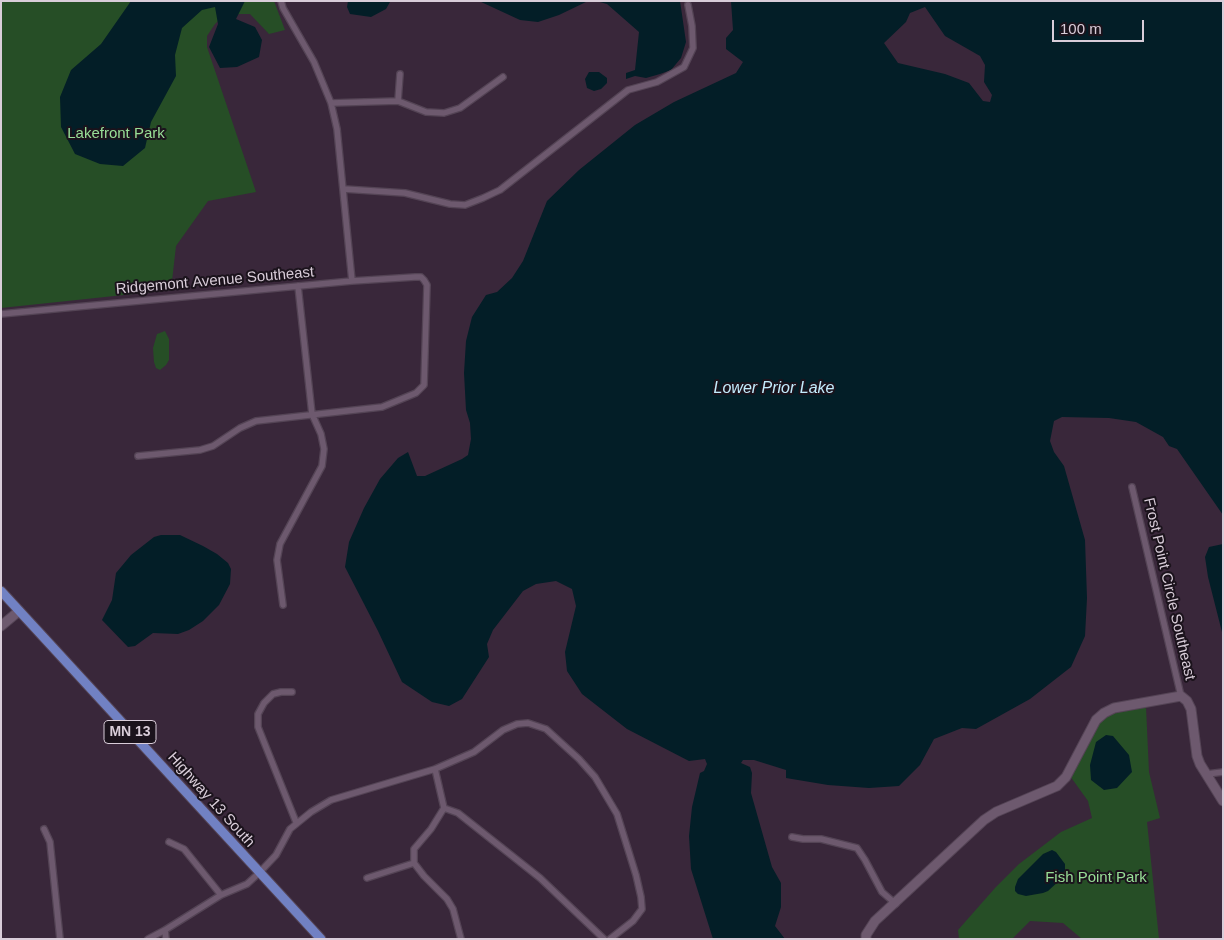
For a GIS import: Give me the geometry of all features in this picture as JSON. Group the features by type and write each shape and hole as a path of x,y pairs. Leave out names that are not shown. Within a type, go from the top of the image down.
{"main road":[{"name":"Highway 13 South","path":"1,591 321,939"}],"street":[{"path":"281,1 283,8 314,62 331,103 337,130 344,189 352,281"},
{"path":"344,189 405,193 450,204 465,205 500,190 628,90 657,82 684,67 693,48 692,26 688,5"},
{"path":"398,101 400,74"},
{"path":"331,103 398,101 426,112 444,113 460,108 503,77"},
{"name":"Ridgemont Avenue Southeast","path":"1,314 352,281 421,277 426,285 424,385 416,393 382,407 312,414"},
{"path":"283,605 277,560 280,544 322,466 324,449 312,414 298,286"},
{"path":"138,456 200,450 214,446 240,428 256,421 312,414"},
{"name":"Frost Point Circle Southeast","path":"1132,487 1181,696"},
{"path":"1,626 19,611"},
{"path":"292,692 273,694 264,703 258,714 258,726 296,822"},
{"path":"866,939 866,935 875,921 896,904 933,866 984,820 996,812 1057,786 1066,777 1096,720 1114,708 1181,696 1187,701 1191,709 1197,756 1223,801"},
{"path":"148,939 221,895 247,884 276,855 290,829 296,822 331,800 435,769 474,752 504,730 517,724 528,723 546,729 580,759 595,777 617,814 636,875 642,909 633,921 610,939"},
{"path":"435,769 444,808 414,849 414,863 447,899 453,909 461,939"},
{"path":"1207,774 1223,772"},
{"path":"444,808 458,813 540,878 604,939"},
{"path":"44,829 50,842 60,939"},
{"path":"792,837 821,839 857,848 882,892 896,904"},
{"path":"169,842 184,849 221,895"},
{"path":"367,878 414,863"},
{"path":"165,930 166,939"}],"green space":[{"name":"Lakefront Park","path":"1,1 274,1 285,30 269,34 250,14 240,14 222,17 207,36 207,47 256,192 208,201 176,246 171,290 1,308"},
{"path":"165,331 169,339 169,360 160,370 156,368 154,362 153,348 157,334"},
{"name":"Fish Point Park","path":"1146,707 1149,772 1160,818 1147,822 1159,939 1082,939 1063,923 1030,921 1012,939 959,939 958,930 1019,864 1061,832 1092,818 1088,801 1070,776 1098,723 1117,712"}],"water":[{"path":"131,1 245,1 236,19 255,27 262,40 259,57 237,67 220,68 209,47 218,24 215,7 202,10 182,28 175,55 176,76 151,122 145,148 123,166 100,164 75,154 61,127 60,97 71,70 101,44"},
{"path":"348,1 390,2 386,9 371,17 350,14 347,7"},
{"path":"479,1 588,1 559,15 538,22 520,20"},
{"path":"596,1 680,1 686,42 681,58 671,70 646,78 635,76 626,79 626,73 635,70 639,32 607,4"},
{"name":"Lower Prior Lake","path":"731,1 1223,1 1223,515 1177,449 1169,446 1163,437 1136,422 1109,418 1062,417 1054,421 1050,441 1054,452 1064,466 1085,540 1087,598 1085,636 1071,667 1030,699 976,729 962,728 934,739 920,765 899,786 869,788 828,785 786,778 786,770 754,760 743,760 741,763 750,767 752,773 751,793 772,867 781,883 781,907 775,926 785,939 713,939 691,869 689,836 692,807 700,773 704,771 707,764 705,759 689,761 627,729 582,694 567,671 565,652 576,606 572,589 556,581 536,584 523,591 493,630 487,644 489,657 462,699 449,706 432,702 402,682 345,567 349,542 364,508 380,479 398,458 408,452 417,476 425,476 468,455 471,439 470,423 466,410 464,373 466,341 472,317 486,295 497,292 512,278 523,261 547,201 579,170 635,125 674,102 736,73 743,62 726,49 726,38 733,30","holes":["925,7 945,36 980,56 985,65 984,82 992,95 990,102 983,101 969,83 945,74 898,63 884,43 906,22 910,13"]},
{"path":"589,72 599,72 607,78 607,83 601,89 594,91 587,88 585,79"},
{"path":"180,535 217,554 228,563 231,569 230,584 219,605 203,621 189,630 178,634 153,633 135,646 128,647 102,620 112,600 116,573 131,555 154,537"},
{"path":"1223,544 1223,636 1208,577 1205,557 1209,547"},
{"path":"1106,735 1113,736 1129,755 1132,772 1117,788 1104,790 1091,780 1090,765 1096,742"},
{"path":"1052,850 1056,852 1065,864 1065,870 1060,880 1043,893 1026,896 1018,894 1015,891 1015,887 1018,879 1043,854"}]}
